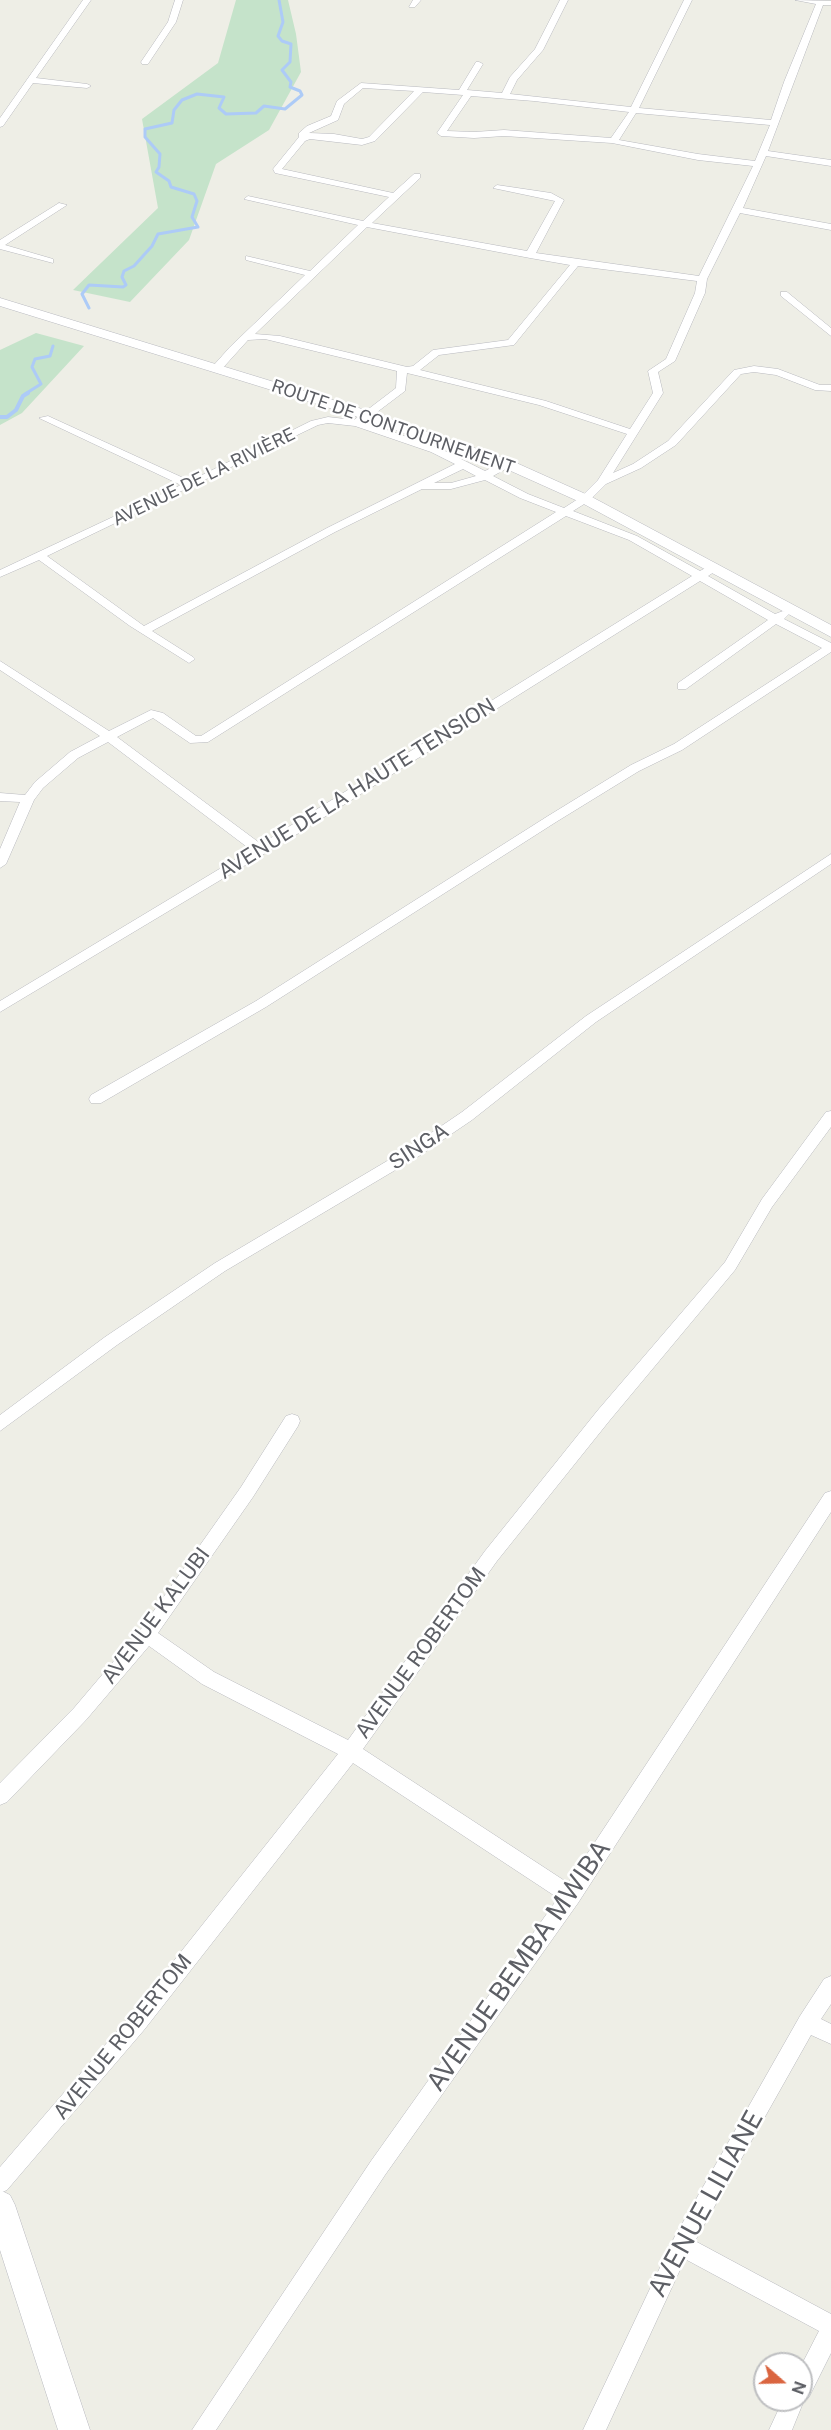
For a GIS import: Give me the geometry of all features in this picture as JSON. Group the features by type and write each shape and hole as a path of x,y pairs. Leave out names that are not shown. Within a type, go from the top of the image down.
{"street":[{"path":"1,122 87,0"},
{"path":"145,62 172,22 179,0"},
{"path":"505,95 513,79 539,50 564,0"},
{"path":"614,141 634,110 688,0"},
{"path":"799,0 831,3"},
{"path":"0,864 27,799 39,785 74,755 155,714 194,740 204,739 585,500 602,482 658,393 652,371 670,361 700,293 702,279 775,123 788,82 820,1"},
{"path":"479,64 441,133 474,135 504,133 614,141 620,144 687,155 757,164"},
{"path":"30,80 87,86"},
{"path":"302,135 310,128 335,118 340,103 361,85 505,95 775,123"},
{"path":"395,196 283,173 278,169 302,139 309,136 334,137 362,142 372,138 420,90"},
{"path":"762,153 831,163"},
{"path":"217,368 245,337 417,176"},
{"path":"497,188 548,195 560,200 530,255"},
{"path":"248,199 530,255 702,279"},
{"path":"0,245 62,205"},
{"path":"736,209 831,227"},
{"path":"0,245 50,261"},
{"path":"249,258 312,274"},
{"path":"402,370 416,368 436,352 511,343 576,263"},
{"path":"784,294 831,333"},
{"name":"ROUTE DE CONTOURNEMENT","path":"0,302 217,368 362,419 507,464 585,500 781,615 831,632"},
{"path":"245,337 265,336 542,403 633,433"},
{"path":"602,482 637,466 672,443 738,372 754,369 778,372 819,388 831,388"},
{"path":"362,419 401,389 402,370"},
{"path":"44,418 190,485"},
{"name":"AVENUE DE LA RIVIÈRE","path":"0,574 190,485 315,423 328,420 362,419 435,450 524,496 633,538 706,573"},
{"path":"416,486 451,486 484,477 507,464"},
{"path":"145,630 416,486 462,465"},
{"path":"39,555 189,659"},
{"name":"AVENUE DE LA HAUTE TENSION","path":"0,1007 260,850 706,573"},
{"path":"96,1099 261,1004 635,768 678,747 831,648 781,615 682,686"},
{"path":"0,665 108,736 260,850"},
{"path":"0,797 27,799"},
{"name":"SINGA","path":"0,1424 111,1341 220,1267 414,1152 467,1116 591,1019 831,858"},
{"name":"AVENUE ROBERTOM","path":"0,2183 137,2023 351,1751 491,1556 604,1414 730,1266 767,1203 831,1116"},
{"name":"AVENUE KALUBI","path":"0,1796 80,1714 147,1635 247,1492 292,1421"},
{"name":"AVENUE BEMBA MWIBA","path":"203,2430 378,2168 571,1896 831,1498"},
{"path":"147,1635 208,1678 313,1734 351,1751 571,1896"},
{"name":"AVENUE LILIANE","path":"594,2430 681,2245 807,2023 831,1986"},
{"path":"807,2023 831,2034"},
{"path":"0,2205 74,2430"},
{"path":"681,2245 831,2328 813,2365"},
{"path":"780,2430 789,2412"}],"green space":[{"path":"236,0 288,0 296,34 301,72 269,130 216,164 189,240 130,302 73,290 158,208 142,119 218,63"},
{"path":"36,333 84,346 22,413 0,425 0,350"}],"waterway":[{"path":"89,308 82,294 89,285 123,287 126,285 122,277 124,271 134,266 152,246 158,234 198,227 192,217 197,201 194,194 171,187 169,181 156,172 159,167 160,154 145,137 145,129 172,123 174,110 182,100 197,94 224,97 219,108 226,114 256,113 264,106 285,109 302,95 300,91 290,87 291,82 282,70 290,62 291,44 282,41 278,36 283,22 279,0"},
{"path":"25,394 41,384 32,367 35,359 50,356 53,346"},
{"path":"0,417 7,417 16,410 23,396 28,393"}]}
